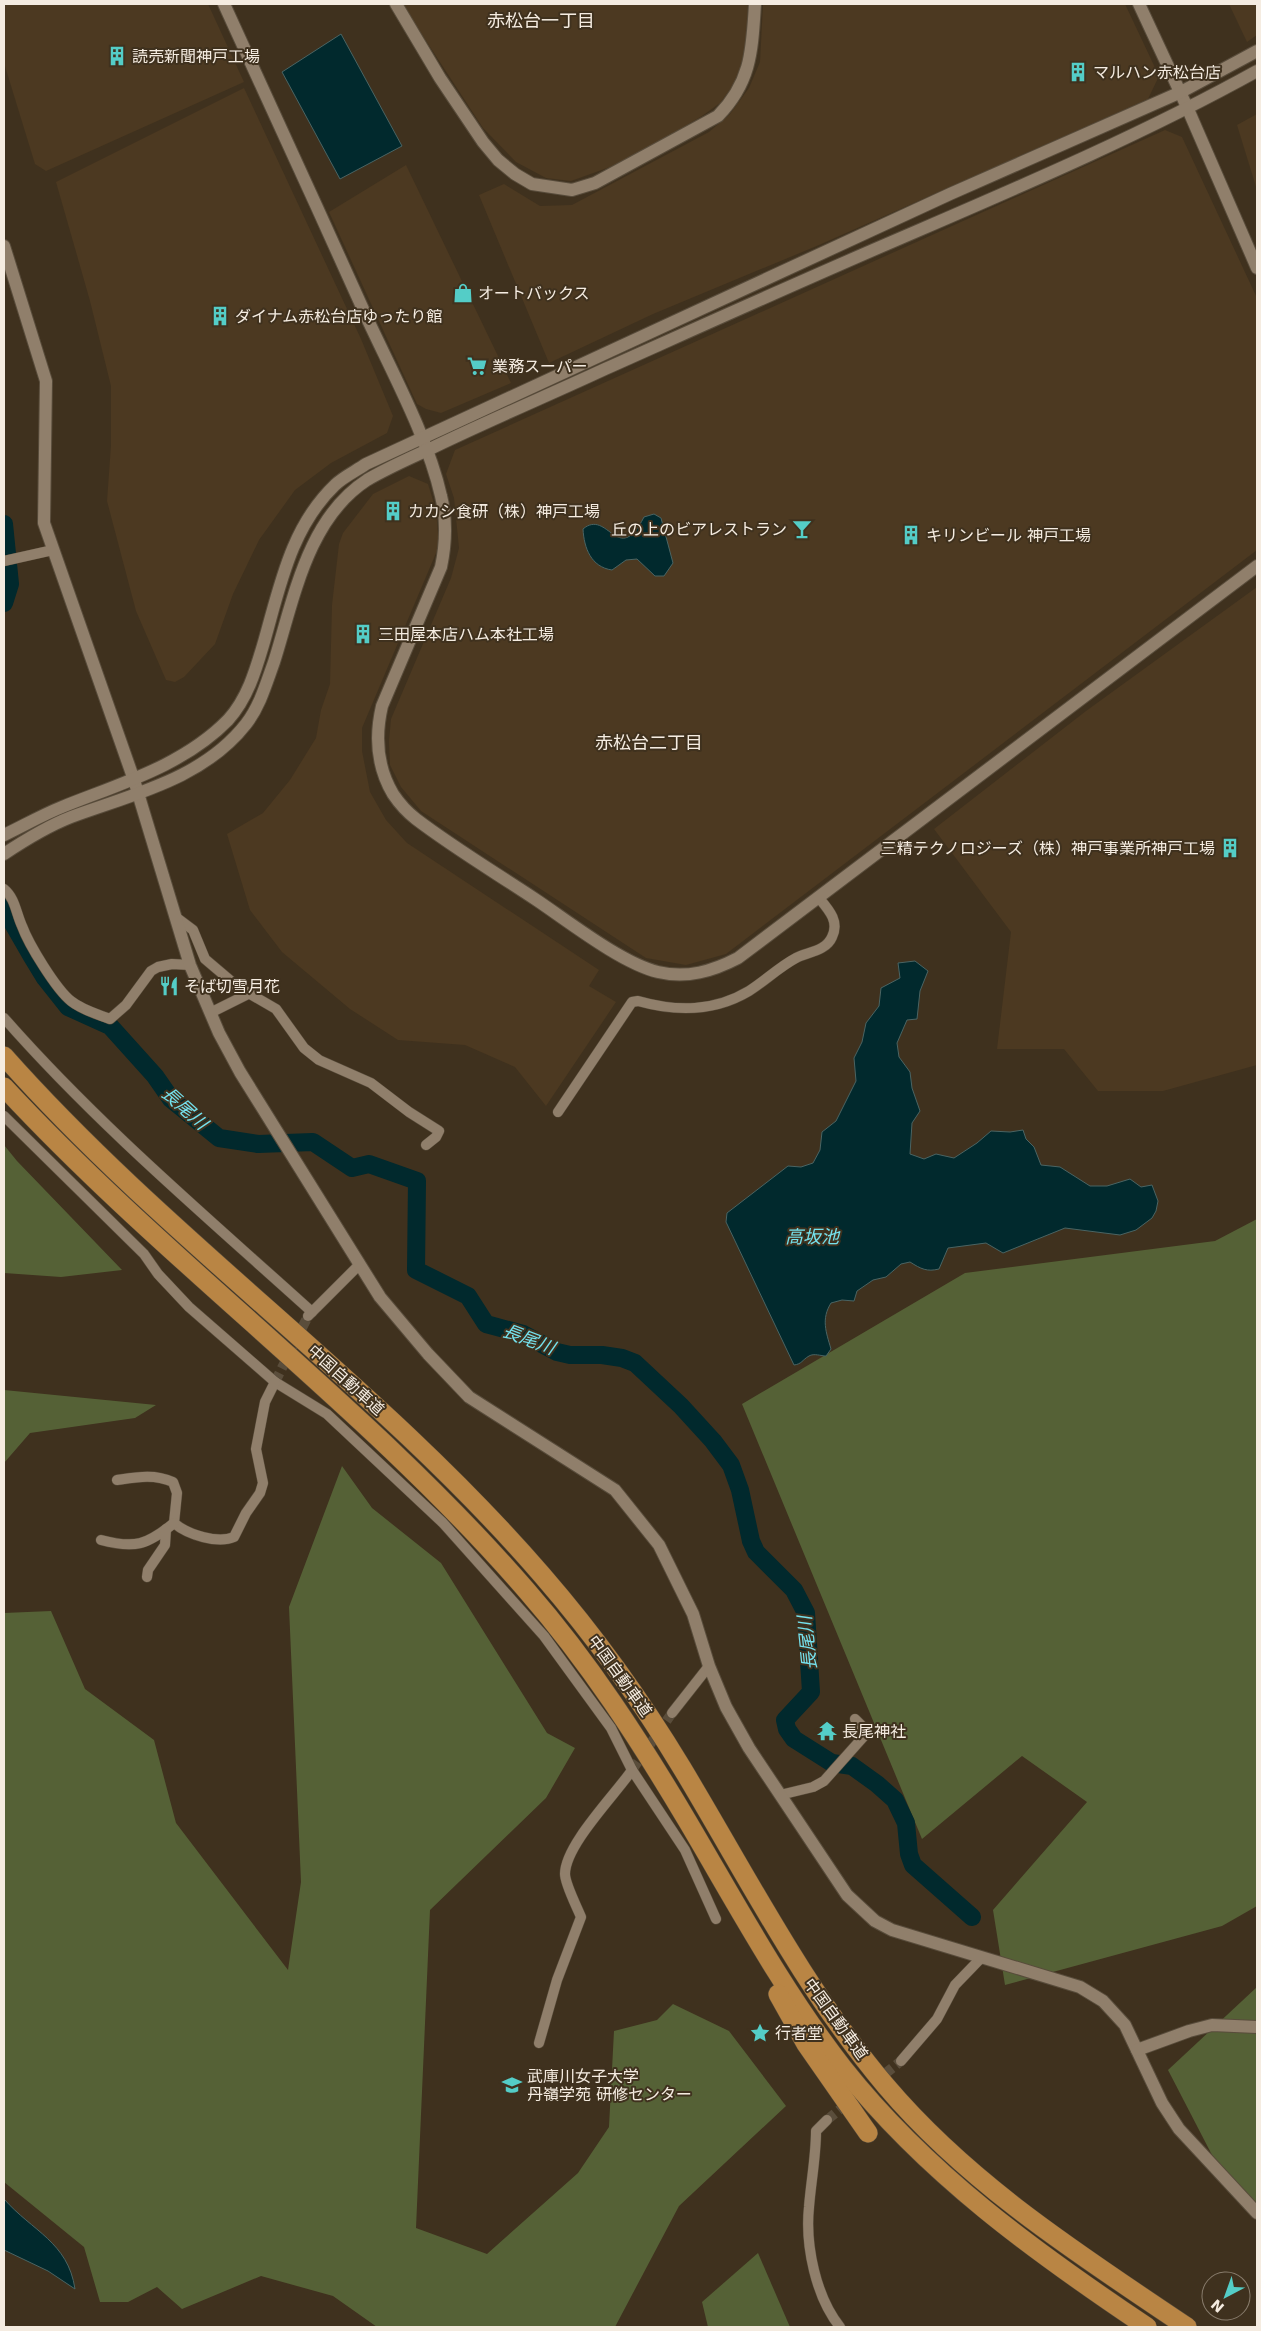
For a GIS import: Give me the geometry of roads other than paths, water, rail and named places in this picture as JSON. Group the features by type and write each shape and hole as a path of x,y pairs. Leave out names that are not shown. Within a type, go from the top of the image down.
{"highway":[{"name":"中国自動車道","path":"4,1056 38,1094 104,1160 426,1454 510,1539 576,1616 635,1695 683,1770 789,1950 834,2019 886,2085 942,2145 988,2186 1045,2231 1187,2327"},
{"name":"中国自動車道","path":"4,1087 54,1142 163,1244 372,1432 494,1553 560,1630 616,1706 664,1781 722,1881 818,2034 843,2067 899,2133 962,2192 996,2220 1070,2275 1147,2327"},
{"path":"722,1881 770,1979 802,2036 868,2133"},
{"path":"1125,2285 1196,2327"}],"street":[{"path":"224,4 421,438 442,498 446,520 445,546 441,567 382,706 378,725 380,762 394,794 404,808 422,824 642,967 661,972 700,974 738,958 1257,566"},
{"path":"396,4 440,78 498,160 515,174 532,184 572,190 595,183 718,116 732,101 743,84 751,56 755,4"},
{"path":"1139,4 1181,92 1257,268"},
{"path":"4,835 59,808 134,780 199,744 228,719 254,678 290,551 309,514 335,484 358,469 421,438 950,194 1181,92 1257,51"},
{"path":"4,854 25,840 67,819 138,794 179,777 206,762 229,743 248,722 262,698 301,572 322,528 337,508 365,482 426,450 819,273 1034,180 1187,107 1257,71"},
{"path":"4,246 46,381 44,523 134,780 190,965 210,1013 240,1072 380,1297 469,1397 615,1490 659,1545 693,1614 709,1666 726,1707 749,1748 848,1895 875,1921 892,1930 1080,1988 1103,2001 1125,2025 1162,2103 1179,2129 1257,2213"},
{"path":"4,561 53,550"},
{"path":"4,889 12,897 22,928 50,976 70,1000 80,1007 110,1019 126,1005 151,971 158,967 172,964 190,965"},
{"path":"558,1112 632,1002 638,1001 684,1010 727,1002 750,990 797,958 828,944 832,937 835,922 832,914 818,897"},
{"path":"177,918 193,930 205,959 218,972 276,1009 299,1043 319,1060 371,1084 439,1131 436,1137 426,1145"},
{"path":"210,1013 250,993"},
{"path":"4,1018 38,1057 160,1175 310,1314 360,1264"},
{"path":"4,1116 144,1254 158,1274 189,1308 275,1382 327,1414 443,1523 544,1636 612,1728 632,1770 685,1850 716,1919"},
{"path":"170,1526 214,1539 227,1540 234,1537 246,1513 260,1493 263,1482 256,1449 265,1402 275,1382"},
{"path":"117,1480 146,1476 162,1478 173,1482 177,1492 165,1544 148,1570 148,1577"},
{"path":"101,1540 124,1545 141,1544 156,1538 170,1526"},
{"path":"672,1713 709,1666"},
{"path":"780,1795 814,1788 830,1776 865,1736 855,1719"},
{"path":"539,2043 557,1980 581,1917 565,1874 569,1854 588,1826 632,1770"},
{"path":"901,2060 937,2019 955,1986 982,1957"},
{"path":"1137,2050 1188,2031 1212,2025 1257,2027"},
{"path":"827,2120 816,2130 816,2160 809,2209 810,2243 816,2275 832,2316 840,2327"}],"water":[{"path":"341,34 402,146 340,179 282,72"},
{"path":"654,514 661,518 673,563 664,576 655,576 637,559 626,560 612,570 599,565 590,556 585,543 583,529 592,525 599,525 620,538 627,537 635,531 644,517"},
{"name":"高坂池","path":"915,961 928,971 920,991 917,1019 907,1020 897,1043 899,1057 910,1072 912,1088 920,1111 912,1123 910,1154 924,1159 936,1154 954,1158 991,1131 1010,1132 1023,1130 1026,1139 1034,1147 1041,1165 1060,1167 1090,1186 1107,1186 1130,1179 1141,1187 1152,1185 1158,1201 1156,1211 1152,1218 1136,1230 1120,1235 1065,1228 1003,1253 986,1243 948,1248 939,1269 924,1269 910,1262 901,1264 886,1277 873,1280 857,1291 854,1301 842,1300 831,1303 825,1320 831,1349 826,1356 811,1355 794,1365 726,1222 727,1213 788,1166 801,1167 813,1163 820,1150 822,1132 836,1121 856,1081 854,1058 862,1042 866,1023 879,1006 881,988 900,978 898,963"},
{"path":"4,2199 57,2248 71,2273 75,2289 48,2271 4,2250"}],"waterway":[{"name":"長尾川","path":"4,524 10,584 4,603"},
{"name":"長尾川","path":"4,898 12,922 31,955 45,978 68,1007 110,1026 155,1076 171,1099 219,1138 258,1144 313,1142 352,1168 369,1164 417,1181 416,1270 468,1296 486,1324 523,1334 557,1352 570,1355 602,1355 622,1358 635,1363 681,1406 713,1441 731,1465 740,1490 751,1541 756,1552 794,1590 806,1613 811,1692 785,1720 787,1729 794,1739 832,1763 852,1766 895,1800 906,1823 909,1854 913,1865 972,1917"}],"tunnel":[{"path":"275,1382 308,1316"},
{"path":"632,1770 672,1713"},
{"path":"861,2093 901,2061"},
{"path":"827,2120 849,2102"}],"place":[{"name":"読売新聞神戸工場","path":"117,56"},
{"name":"マルハン赤松台店","path":"1078,72"},
{"name":"オートバックス","path":"463,293"},
{"name":"ダイナム赤松台店ゆったり館","path":"220,316"},
{"name":"業務スーパー","path":"477,366"},
{"name":"カカシ食研（株）神戸工場","path":"393,511"},
{"name":"丘の上のビアレストラン","path":"802,529"},
{"name":"キリンビール 神戸工場","path":"911,535"},
{"name":"三田屋本店ハム本社工場","path":"363,634"},
{"name":"三精テクノロジーズ（株）神戸事業所神戸工場","path":"1230,848"},
{"name":"そば切雪月花","path":"169,986"},
{"name":"長尾神社","path":"827,1731"},
{"name":"行者堂","path":"760,2033"},
{"name":"武庫川女子大学 丹嶺学苑 研修センター","path":"512,2085"}],"district":[{"name":"赤松台一丁目","path":"541,20"},
{"name":"赤松台二丁目","path":"649,742"}]}
